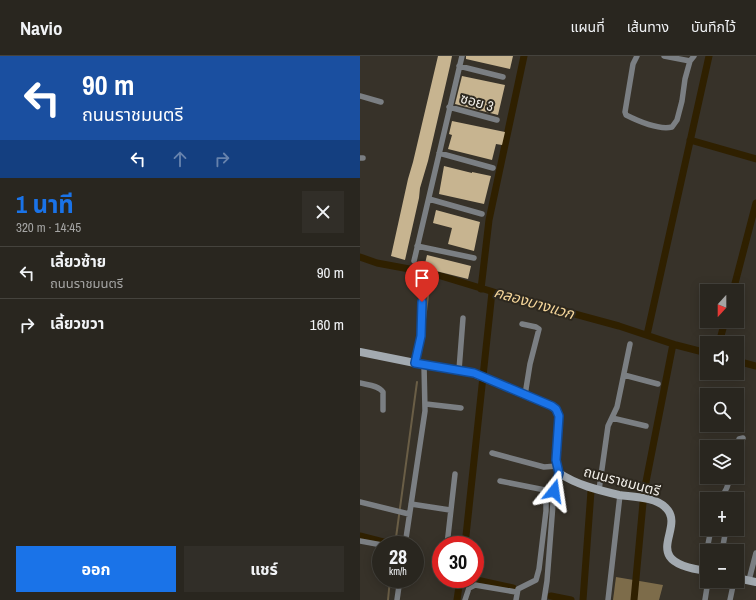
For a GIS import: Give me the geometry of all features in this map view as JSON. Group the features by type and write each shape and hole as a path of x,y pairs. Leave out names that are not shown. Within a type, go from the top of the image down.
{"street":[{"path":"414,261 462,56"},
{"path":"637,56 633,64 624,112 626,116 633,119 663,128 672,127 677,120 682,101 685,79 690,61 694,56"},
{"path":"664,56 690,61"},
{"path":"459,66 503,77"},
{"path":"360,96 382,102"},
{"name":"ซอย 3","path":"449,107 497,120"},
{"path":"439,153 493,168"},
{"path":"429,199 482,214"},
{"path":"417,246 474,258"},
{"path":"415,363 421,336 423,288"},
{"path":"459,370 464,318"},
{"path":"522,324 536,327 538,329 530,364 526,396"},
{"path":"599,490 608,426 617,407 630,344"},
{"path":"360,352 480,375 556,409 559,416 556,460 558,470 554,491 548,571 544,600"},
{"path":"406,536 407,514 411,504 426,404 424,365"},
{"path":"624,375 658,384"},
{"path":"360,383 382,390 383,410"},
{"path":"426,404 461,408"},
{"path":"612,418 646,426"},
{"path":"739,440 743,438"},
{"path":"492,453 558,470"},
{"name":"ถนนราชมนตรี","path":"558,470 576,483 620,495 654,501 666,508 671,516 667,552 675,563 700,569"},
{"path":"448,536 455,474"},
{"path":"500,481 546,491 554,491"},
{"path":"516,600 516,592 520,588 536,580 539,569 546,511 546,491"},
{"path":"608,600 620,495"},
{"path":"360,502 407,514"},
{"path":"411,504 450,510"},
{"path":"360,541 372,543"},
{"path":"752,581 756,553"},
{"path":"539,569 548,571"},
{"path":"465,600 469,588 475,585 516,592"},
{"path":"397,600 399,588"},
{"path":"704,600 707,588"},
{"path":"730,600 733,588"}],"shaded area":[{"path":"616,577 663,585 659,600 613,600"}],"building":[{"path":"438,56 452,56 428,161 420,188 405,260 391,256"},
{"path":"466,56 513,56 510,69 466,59"},
{"path":"462,76 505,85 498,115 455,104"},
{"path":"452,121 505,132 502,145 496,144 492,160 448,149 452,135 449,134"},
{"path":"444,166 491,176 484,204 439,194"},
{"path":"436,210 480,222 474,251 448,244 452,228 433,223"},
{"path":"427,255 471,266 468,279 424,268"}],"waterway":[{"path":"481,289 489,220 524,56"},
{"path":"647,335 709,56"},
{"path":"690,140 756,159"},
{"path":"735,284 756,203"},
{"name":"คลองบางแวก","path":"360,257 377,263 431,273 497,293 619,326 676,345 700,351"},
{"path":"424,327 431,273"},
{"path":"466,536 492,292"},
{"path":"721,336 723,328"},
{"path":"634,600 644,492 673,344"},
{"name":"คลองบางแวก","path":"744,363 756,366"},
{"path":"396,536 417,382"},
{"path":"583,600 591,491"},
{"path":"360,536 372,539"},
{"path":"484,582 513,588"},
{"path":"388,600 389,588"},
{"path":"457,600 459,588"},
{"path":"551,596 571,600"}],"route":[{"path":"422,302 421,336 415,363 474,373 556,409 559,416 556,460 559,473 554,491"}]}
